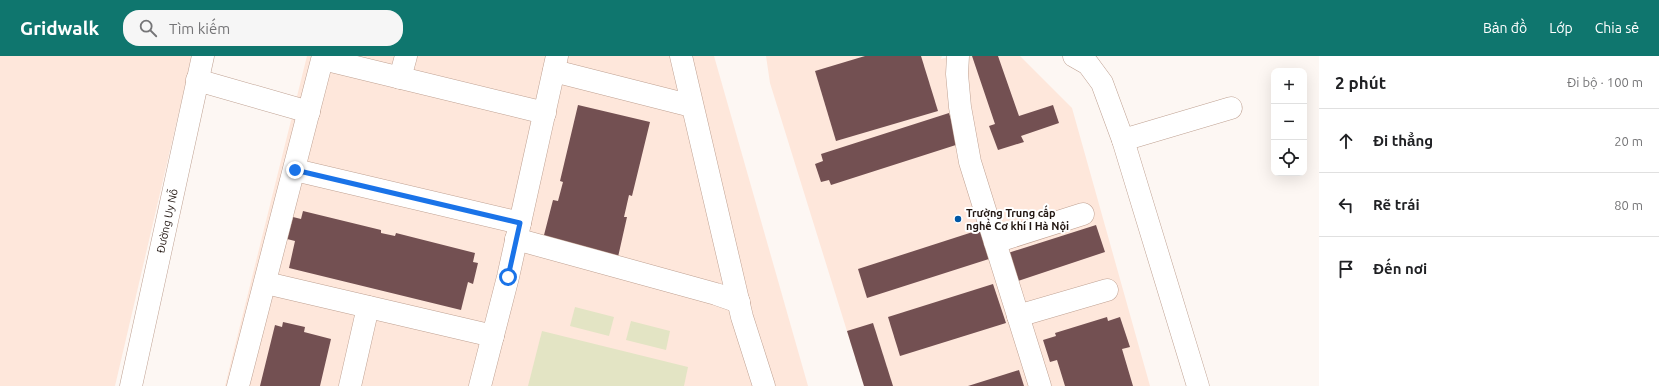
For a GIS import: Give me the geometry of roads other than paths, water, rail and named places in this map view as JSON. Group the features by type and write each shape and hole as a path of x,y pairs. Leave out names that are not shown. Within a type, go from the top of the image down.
{"street":[{"name":"Đường Uy Nỗ","path":"131,386 203,56"},
{"path":"400,78 406,56"},
{"path":"680,56 739,302 764,386"},
{"path":"958,56 957,74 960,107 970,162 1040,386"},
{"path":"1074,56 1088,64 1102,82 1123,140 1198,386"},
{"path":"238,386 266,283 323,58 545,113"},
{"path":"480,386 518,231 556,64 692,106"},
{"path":"197,80 309,112"},
{"path":"1123,140 1231,108"},
{"path":"295,170 518,231 739,302"},
{"path":"995,242 1083,214"},
{"path":"266,283 493,336"},
{"path":"1018,316 1106,290"},
{"path":"350,386 368,308"}],"place":[{"name":"Trường Trung cấp nghề Cơ khí I Hà Nội","path":"958,219"}]}
